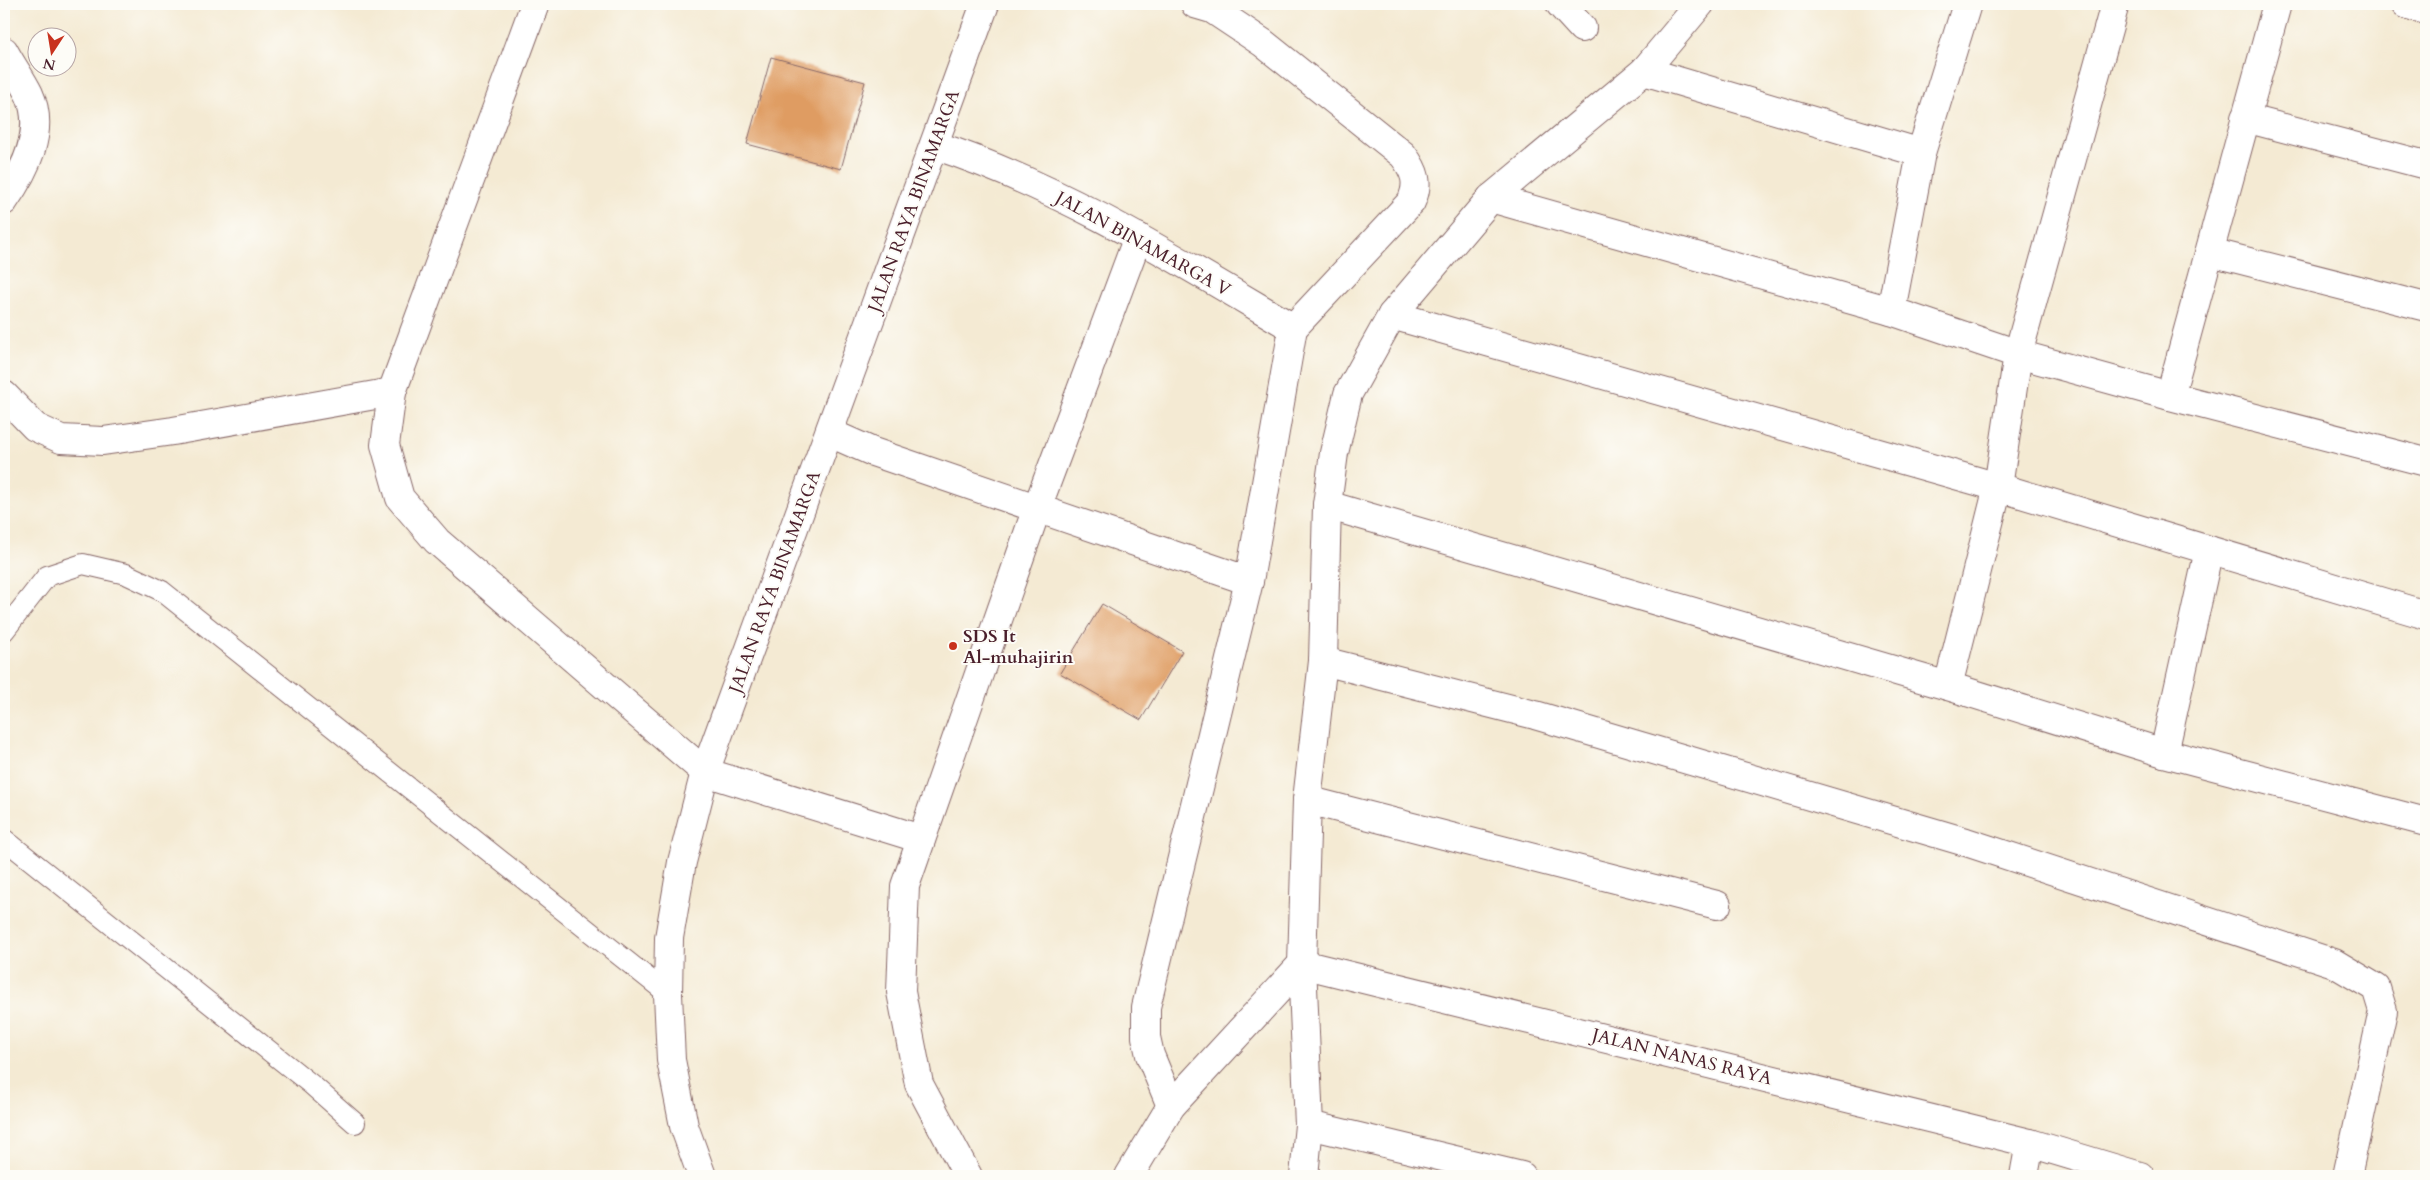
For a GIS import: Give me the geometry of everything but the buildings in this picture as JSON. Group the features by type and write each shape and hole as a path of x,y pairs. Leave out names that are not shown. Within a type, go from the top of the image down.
{"street":[{"path":"535,4 392,392 385,446 400,498 437,540 705,772 921,839"},
{"name":"JALAN RAYA BINAMARGA","path":"702,1176 684,1126 671,1060 668,994 669,938 682,862 705,772 985,4"},
{"path":"1172,1106 1150,1055 1146,1037 1146,1007 1249,581 1293,328 1411,202 1417,181 1412,168 1403,155 1263,43 1212,9 1195,4"},
{"path":"1560,4 1582,28"},
{"path":"1304,1176 1309,1125 1302,964 1307,800 1323,661 1327,505 1334,453 1348,394 1392,315 1491,198 1644,71 1700,4"},
{"path":"1891,311 1921,153 1967,4"},
{"path":"1948,686 1998,487 2018,354 2115,4"},
{"path":"2170,396 2245,118 2278,4"},
{"path":"2405,4 2426,10"},
{"path":"4,51 30,96 36,122 32,149 20,178 4,201"},
{"path":"1644,71 1921,153"},
{"path":"2245,118 2426,165"},
{"name":"JALAN BINAMARGA V","path":"934,145 968,156 1092,212 1293,328"},
{"path":"1491,198 1891,311 2018,354 2170,396 2426,462"},
{"path":"968,1176 919,1084 902,992 905,886 1037,508 1138,237"},
{"path":"2210,252 2426,307"},
{"path":"1392,315 1998,487 2426,615"},
{"path":"4,395 34,427 61,439 103,441 392,392"},
{"path":"830,433 873,452 1249,581"},
{"path":"1327,505 1948,686 2164,753 2426,822"},
{"path":"2164,753 2209,550"},
{"path":"1323,661 1535,715 1956,839 2334,963 2376,988 2383,1011 2347,1176"},
{"path":"1307,800 1717,904"},
{"path":"1129,1176 1172,1106 1302,964"},
{"name":"JALAN NANAS RAYA","path":"1302,964 2030,1143 2140,1176"},
{"path":"1309,1125 1522,1176"},
{"path":"2024,1176 2030,1143"}],"lane":[{"path":"4,631 48,576 83,564 126,574 162,591 668,994"},
{"path":"4,839 312,1085 355,1123"}],"place":[{"name":"SDS It Al-muhajirin","path":"953,646"}]}
